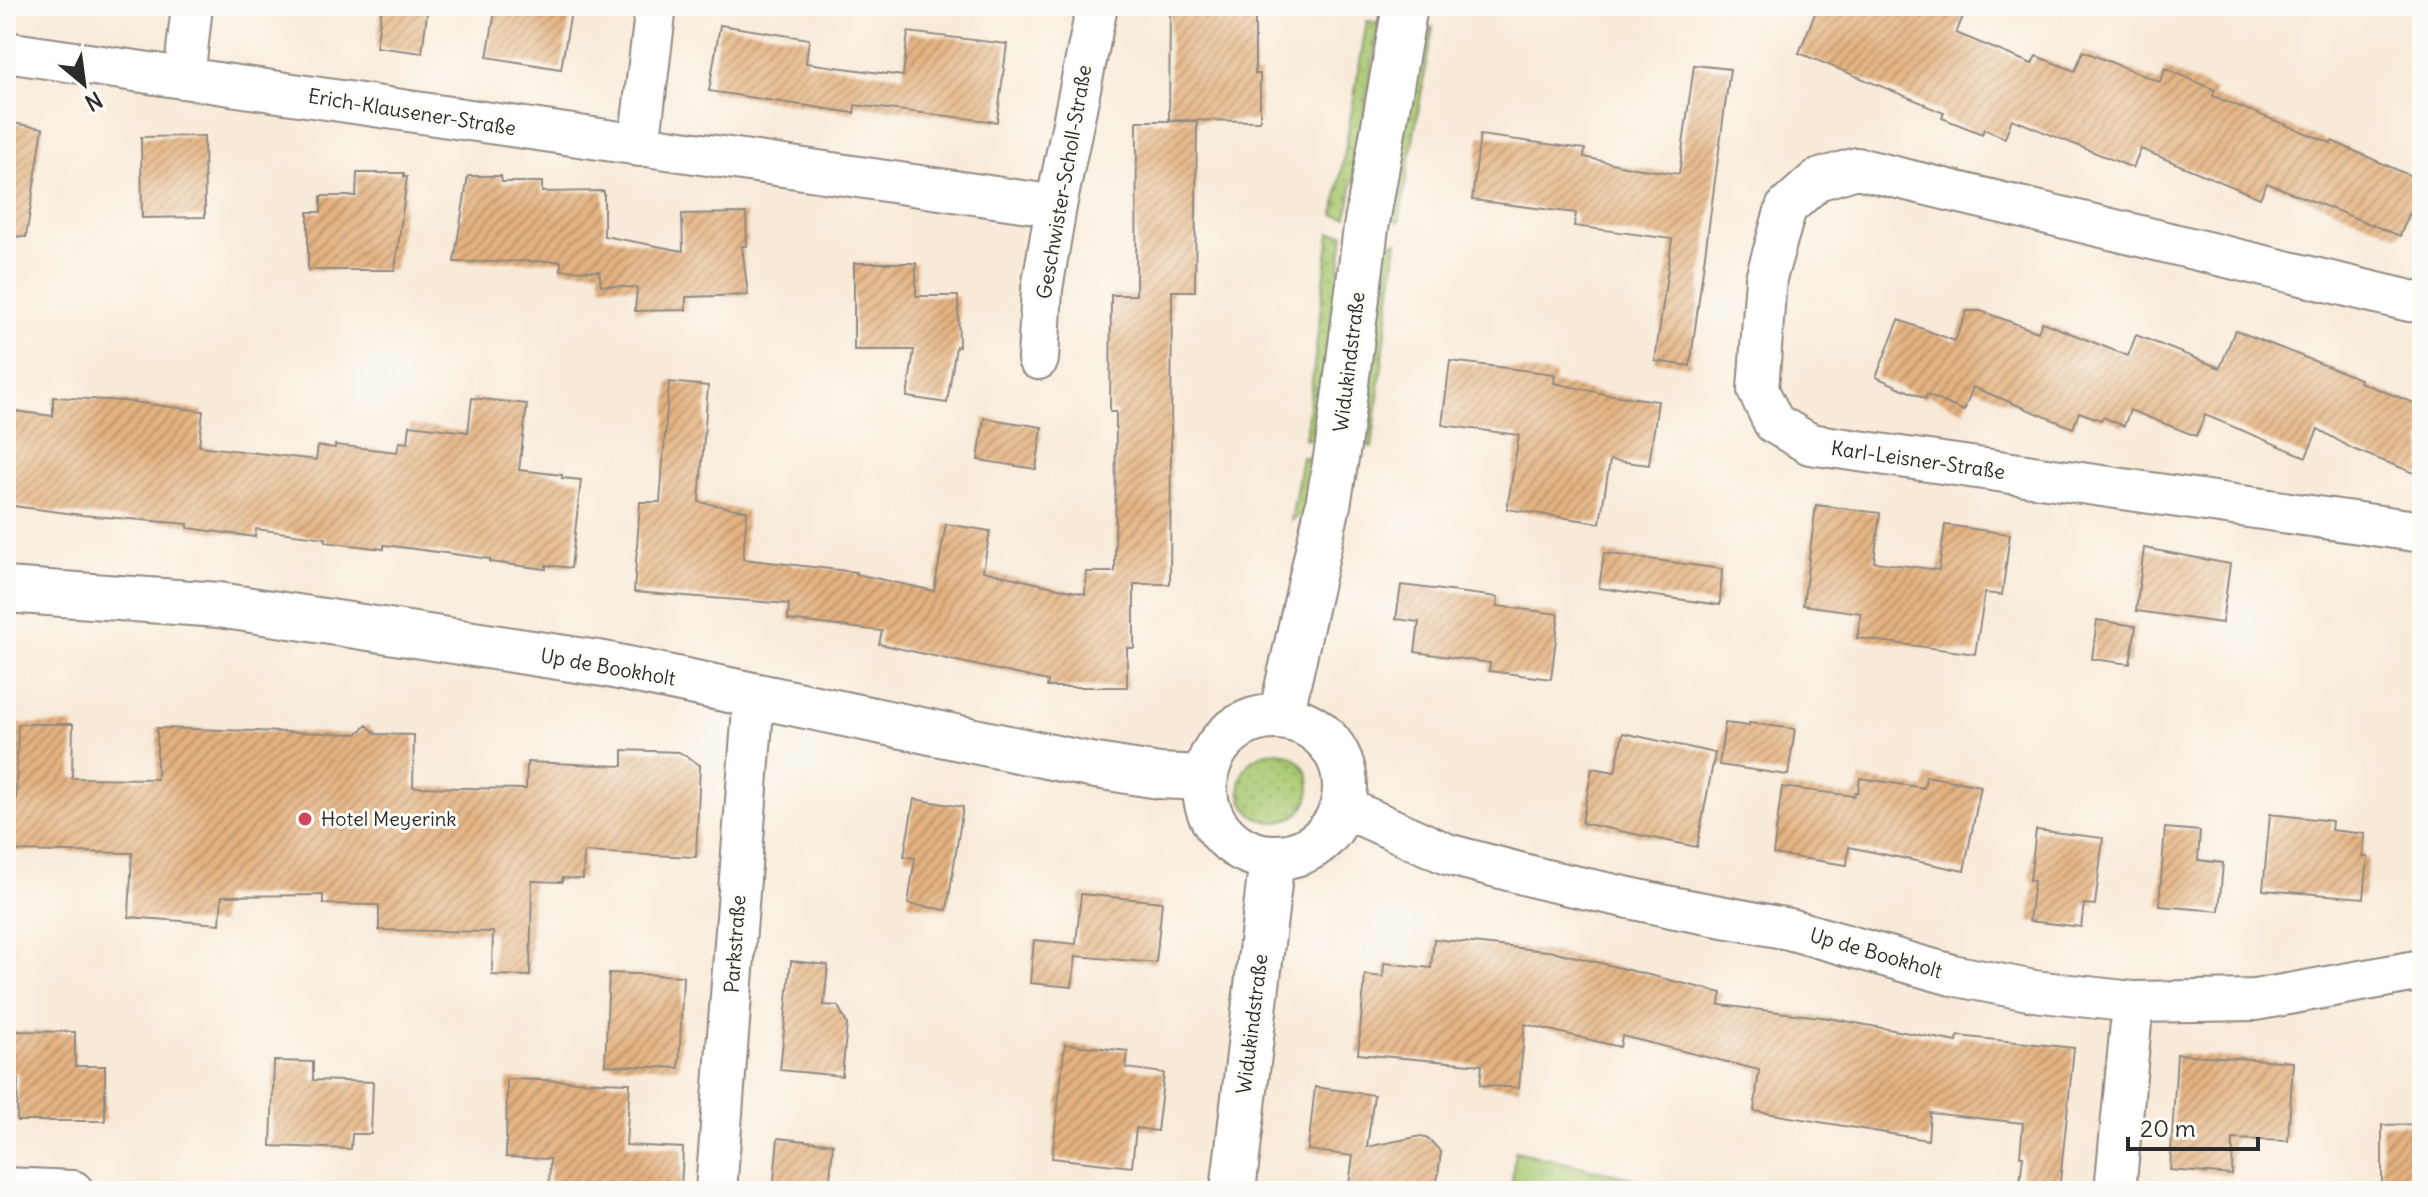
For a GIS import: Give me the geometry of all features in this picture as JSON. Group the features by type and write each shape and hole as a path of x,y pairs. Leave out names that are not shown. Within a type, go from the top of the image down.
{"street":[{"path":"184,78 192,6"},
{"path":"639,146 656,6"},
{"name":"Geschwister-Scholl-Straße","path":"1038,359 1042,289 1097,6"},
{"name":"Widukindstraße","path":"1281,716 1331,490 1366,228 1405,6"},
{"name":"Erich-Klausener-Straße","path":"6,52 1056,206"},
{"name":"Karl-Leisner-Straße","path":"2422,302 1857,168 1817,180 1786,208 1766,278 1758,390 1774,423 1810,444 2422,532"},
{"name":"Up de Bookholt","path":"6,590 219,605 604,664 1090,765 1159,776 1205,778"},
{"name":"Parkstraße","path":"716,1191 754,696"},
{"path":"1281,716 1302,721 1320,732 1334,747 1343,766 1346,787 1343,807 1333,828 1316,845 1295,855 1272,858 1236,846 1221,833 1211,816 1205,778 1211,757 1223,739 1240,726 1260,718 1281,716"},
{"name":"Up de Bookholt","path":"1343,807 1447,854 1546,880 1789,929 1952,975 2034,991 2133,1002 2255,1000 2422,970"},
{"name":"Widukindstraße","path":"1233,1191 1272,858"},
{"path":"2115,1191 2133,1002"},
{"path":"6,1188 73,1191"}],"green space":[{"path":"1367,21 1379,23 1347,217 1334,215"},
{"path":"1433,27 1399,222 1389,216 1419,34"},
{"path":"1330,233 1344,233 1319,440 1305,439"},
{"path":"1397,241 1372,448 1360,441 1383,246"},
{"path":"1302,457 1316,458 1308,510 1291,521"},
{"path":"1268,752 1282,752 1295,757 1305,767 1310,787 1305,807 1295,817 1282,822 1268,822 1255,817 1245,807 1240,794 1240,780 1245,767 1255,757"},
{"path":"1515,1151 1686,1191 1511,1191"}],"building":[{"path":"382,6 428,6 422,53 376,47"},
{"path":"496,6 525,11 526,6 572,6 561,69 487,57"},
{"path":"1170,6 1220,6 1220,11 1255,12 1255,74 1260,74 1260,121 1169,120"},
{"path":"1818,6 1943,6 1964,14 1956,33 2032,64 2036,56 2075,71 2083,51 2160,82 2165,68 2215,90 2213,96 2332,141 2422,181 2422,219 2409,214 2400,236 2267,183 2260,198 2141,149 2133,168 2012,119 2005,138 1984,129 1982,134 1942,118 1944,113 1925,104 1799,53"},
{"path":"720,25 809,39 806,63 903,76 908,32 1007,44 997,122 855,105 854,113 709,91"},
{"path":"1694,65 1730,69 1690,366 1655,361 1672,239 1574,226 1576,213 1472,200 1480,135 1585,149 1584,157 1679,174"},
{"path":"1137,121 1197,121 1195,291 1172,291 1170,584 1134,584 1134,648 1127,648 1127,687 1047,687 1048,681 879,644 882,631 788,620 789,604 634,592 640,502 660,502 669,382 708,386 699,502 747,511 743,559 856,572 934,591 946,524 990,531 983,571 1085,594 1086,572 1115,572 1116,412 1110,412 1111,295 1136,295"},
{"path":"6,122 43,128 26,237 6,236"},
{"path":"204,136 205,217 142,218 141,137"},
{"path":"357,173 404,173 407,177 395,270 308,270 308,212 321,212 321,196 356,196"},
{"path":"468,176 501,176 502,182 542,182 542,192 604,191 604,236 683,251 682,214 746,213 747,246 742,246 748,295 686,297 686,310 635,311 637,288 601,285 599,271 561,270 561,261 454,262"},
{"path":"854,263 916,263 916,296 958,296 959,347 956,346 947,403 907,397 914,350 854,350"},
{"path":"1967,311 1981,311 2038,332 2042,322 2128,356 2136,335 2220,368 2235,330 2422,406 2422,476 2353,449 2318,429 2306,457 2205,415 2196,436 2130,410 2124,426 2079,412 2073,428 1973,387 1964,411 1927,395 1926,399 1876,377 1899,320 1955,341"},
{"path":"1450,361 1555,374 1554,383 1658,401 1649,465 1610,460 1600,523 1507,509 1519,435 1442,425"},
{"path":"53,397 124,401 203,411 199,446 316,460 318,446 397,452 399,442 408,443 410,425 468,432 472,398 527,404 519,470 581,480 571,568 546,565 546,569 384,545 384,549 325,542 326,538 256,529 255,537 188,528 188,524 6,505 6,410 53,416"},
{"path":"984,418 1042,427 1036,469 978,460"},
{"path":"1816,505 1880,513 1874,562 1939,570 1945,525 2010,534 2002,595 1985,593 1975,654 1857,638 1861,613 1803,605"},
{"path":"2144,548 2230,564 2222,623 2136,611"},
{"path":"1604,553 1722,569 1720,605 1599,588"},
{"path":"1401,585 1498,597 1497,606 1559,614 1551,679 1489,671 1490,663 1415,652 1419,622 1396,619"},
{"path":"2097,620 2136,626 2130,664 2092,659"},
{"path":"1725,723 1795,729 1788,775 1719,765"},
{"path":"18,724 73,724 72,778 157,779 157,728 357,734 367,725 376,734 414,735 413,787 526,789 527,762 623,766 623,750 679,752 700,765 696,857 584,852 583,879 532,881 530,976 492,975 493,932 379,930 379,905 323,904 323,895 222,896 220,924 129,917 132,853 6,851 6,803 16,802"},
{"path":"1623,733 1715,753 1697,847 1582,823 1592,768 1615,772"},
{"path":"1926,776 1981,786 1964,871 1849,847 1847,865 1773,854 1782,787 1854,796 1858,792 1860,778 1924,788"},
{"path":"914,799 963,807 947,910 908,904 915,858 904,856"},
{"path":"2270,814 2332,821 2331,830 2365,834 2363,857 2368,857 2364,898 2263,890"},
{"path":"2165,828 2200,831 2198,860 2223,863 2219,911 2159,906"},
{"path":"2036,830 2103,838 2095,905 2084,904 2081,927 2029,921"},
{"path":"1081,894 1162,902 1156,963 1076,956 1072,987 1030,983 1034,940 1076,944"},
{"path":"1434,939 1556,952 1722,993 1719,1005 1829,1018 1957,1042 1958,1036 2074,1048 2059,1191 2019,1191 2023,1123 1930,1113 1928,1140 1754,1111 1759,1070 1622,1036 1620,1047 1525,1024 1519,1088 1480,1085 1482,1065 1358,1054 1365,975 1383,977 1384,963 1431,968"},
{"path":"791,961 828,965 824,1005 838,1006 847,1024 842,1076 780,1070"},
{"path":"609,973 683,976 679,1068 605,1065"},
{"path":"6,1032 75,1032 75,1066 105,1066 105,1121 17,1121 18,1073 6,1073"},
{"path":"1065,1044 1128,1051 1126,1068 1164,1073 1157,1131 1136,1128 1132,1167 1052,1158"},
{"path":"2177,1054 2293,1062 2288,1141 2233,1139 2232,1175 2170,1170"},
{"path":"274,1061 313,1062 313,1080 373,1082 371,1134 352,1134 351,1149 271,1146"},
{"path":"507,1079 630,1083 626,1145 683,1148 681,1191 549,1191 550,1159 506,1157"},
{"path":"1315,1087 1374,1095 1367,1147 1421,1136 1430,1140 1441,1152 1436,1191 1348,1191 1353,1156 1308,1150"},
{"path":"2422,1124 2422,1188 2382,1189 2382,1125"},
{"path":"778,1138 833,1144 829,1191 773,1191"}],"place":[{"name":"Hotel Meyerink","path":"305,819"}]}
